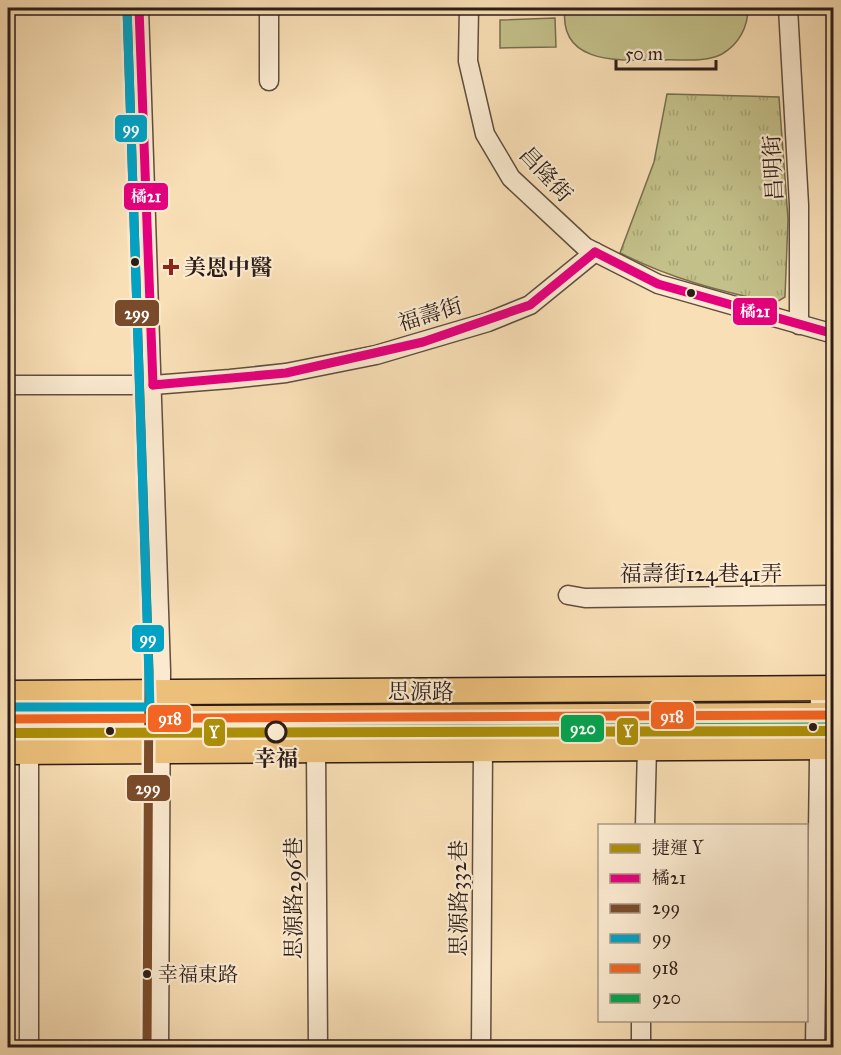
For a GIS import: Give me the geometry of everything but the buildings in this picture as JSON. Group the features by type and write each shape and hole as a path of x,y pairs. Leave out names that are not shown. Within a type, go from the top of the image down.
{"main road":[{"name":"思源路","path":"8,693 827,688"},
{"name":"思源路","path":"8,719 827,715"},
{"path":"18,752 826,747"}],"street":[{"path":"140,8 162,693 159,1047"},
{"path":"269,8 269,81"},
{"name":"昌隆街","path":"469,8 468,61 485,134 511,178 585,247 595,252"},
{"name":"昌明街","path":"788,8 799,205 799,325"},
{"path":"595,252 657,284 834,334"},
{"name":"福壽街","path":"8,385 153,385 286,373 423,342 530,305 595,252"},
{"name":"福壽街124巷41弄","path":"568,595 585,598 834,595"},
{"path":"815,1047 825,889 827,688"},
{"name":"思源路332巷","path":"481,1047 483,748"},
{"path":"645,824 647,748"},
{"name":"思源路296巷","path":"316,749 318,1047"},
{"path":"18,752 29,1047"},
{"path":"641,1022 641,1047"}],"green space":[{"path":"565,8 748,8 746,22 738,40 722,54 701,60 630,60 597,56 583,50 572,41 566,27"},
{"path":"555,18 556,47 500,48 500,20"},
{"path":"667,94 779,97 788,219 785,297 775,303 696,283 658,270 620,253 654,162"}],"metro line":[{"name":"Y","path":"8,733 834,731"}],"transit line":[{"name":"299","path":"127,8 149,671 147,1048"},
{"name":"99","path":"8,707 150,707 127,8"},
{"name":"橘21","path":"139,8 153,385"},
{"name":"橘21","path":"595,252 658,284 834,334"},
{"name":"橘21","path":"153,385 286,373 423,342 530,305 595,252"},
{"name":"918","path":"8,719 834,715"},
{"name":"920","path":"8,731 834,727"}],"place":[{"name":"美恩中醫","path":"171,267"},
{"name":"幸福","path":"276,732"},
{"name":"幸福東路","path":"147,974"}]}
